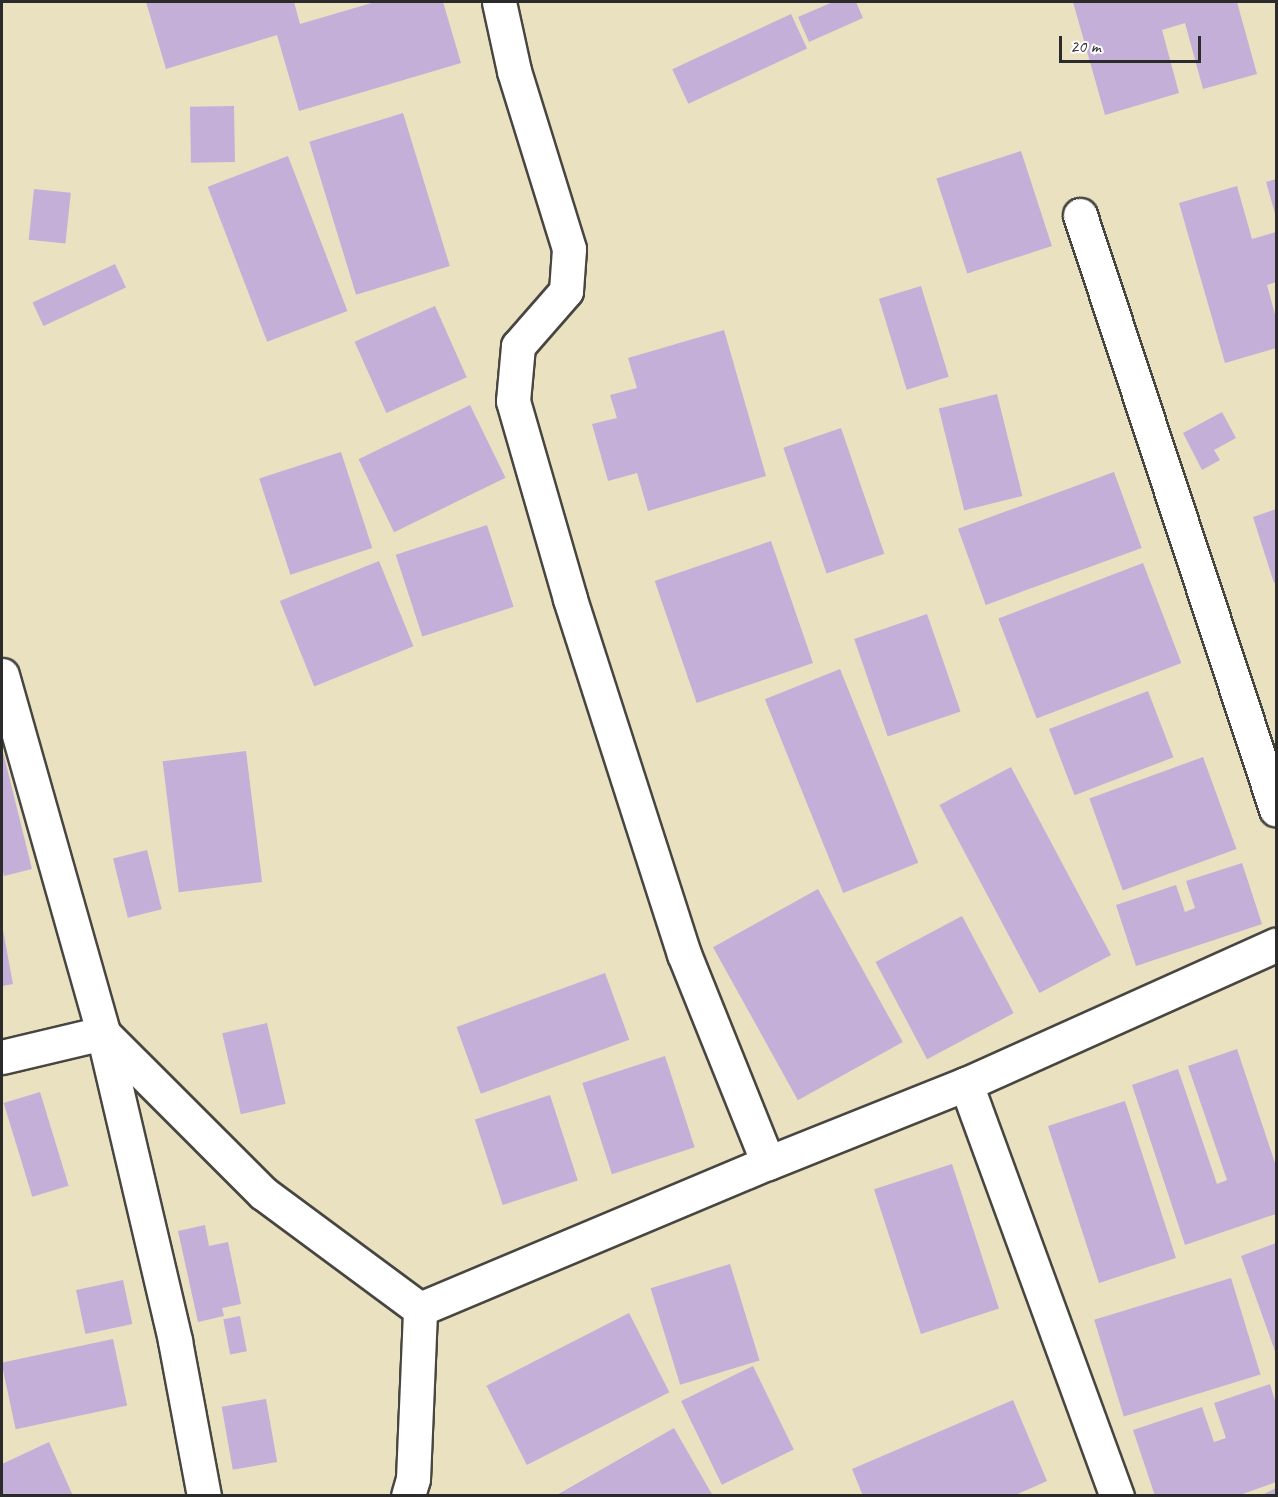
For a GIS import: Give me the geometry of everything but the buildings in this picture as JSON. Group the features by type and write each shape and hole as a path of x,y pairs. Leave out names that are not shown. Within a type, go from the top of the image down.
{"street":[{"path":"499,2 514,71 569,249 566,291 518,346 513,401 570,599 684,954 768,1162"},
{"path":"1080,215 1276,809"},
{"path":"2,675 103,1034 175,1341 204,1496"},
{"path":"420,1309 768,1162 966,1084 1276,945"},
{"path":"103,1034 263,1193 420,1309"},
{"path":"2,1058 103,1034"},
{"path":"966,1084 1118,1496"},
{"path":"408,1496 412,1479 420,1309"}]}
